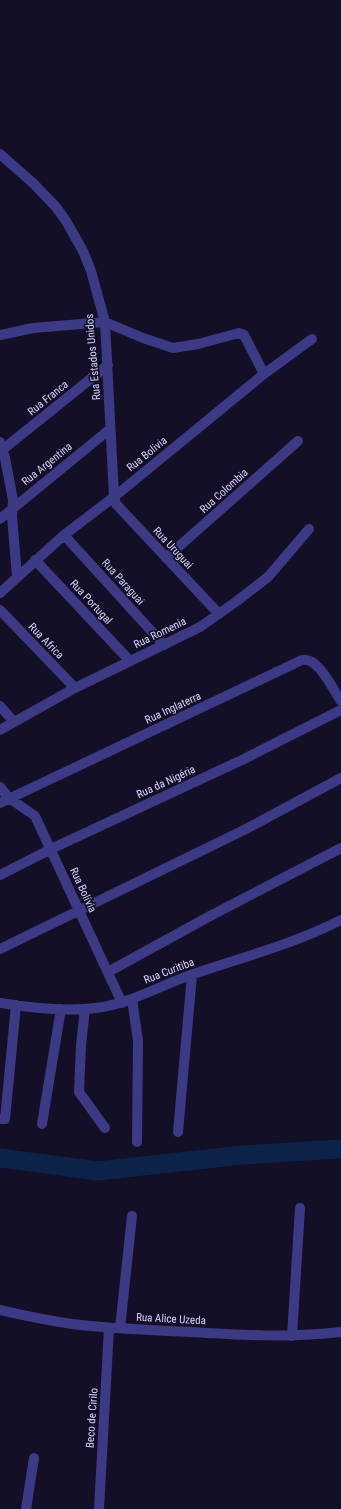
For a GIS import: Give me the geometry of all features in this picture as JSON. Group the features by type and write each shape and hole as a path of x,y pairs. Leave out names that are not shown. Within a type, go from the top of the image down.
{"street":[{"name":"Rua Estados Unidos","path":"0,154 46,195 66,221 83,251 92,271 105,322 114,497"},
{"path":"0,335 33,328 105,322 143,338 173,348 239,334 244,335 264,374"},
{"name":"Rua Bolivia","path":"0,593 64,535 114,497 264,374 312,339"},
{"name":"Rua Franca","path":"1,446 108,365"},
{"name":"Rua Argentina","path":"0,519 110,429"},
{"name":"Rua Colombia","path":"166,558 298,441"},
{"path":"1,446 13,500 12,516 17,577"},
{"name":"Rua Uruguai","path":"114,497 119,508 219,614"},
{"name":"Rua Romenia","path":"0,730 75,688 189,633 219,614 268,577 309,529"},
{"name":"Rua Paraguai","path":"64,535 164,645"},
{"name":"Rua Portugal","path":"35,560 130,661"},
{"name":"Rua Africa","path":"0,610 75,688"},
{"name":"Rua Inglaterra","path":"4,801 302,660 307,659 314,662 321,670 341,702"},
{"path":"0,706 14,722"},
{"name":"Rua da Nigéria","path":"0,875 51,849 244,759 341,710"},
{"path":"0,949 246,829 341,778"},
{"name":"Rua Bolívia","path":"0,787 4,801 36,816 108,972 127,1001 138,1041 137,1142"},
{"path":"108,972 217,912 341,848"},
{"name":"Rua Curitiba","path":"0,1002 61,1009 86,1009 107,1006 127,1001 192,975 290,943 341,920"},
{"path":"178,1132 192,975"},
{"path":"0,1119 5,1119 16,1005"},
{"path":"42,1124 61,1009"},
{"path":"86,1009 79,1092 105,1128"},
{"path":"292,1336 300,1208"},
{"name":"Beco de Cirilo","path":"99,1509 114,1328 132,1216"},
{"name":"Rua Alice Uzeda","path":"0,1310 52,1321 114,1328 263,1336 292,1336 341,1332"},
{"path":"26,1509 34,1458"}],"waterway":[{"path":"0,1158 98,1171 242,1155 341,1149"}]}
